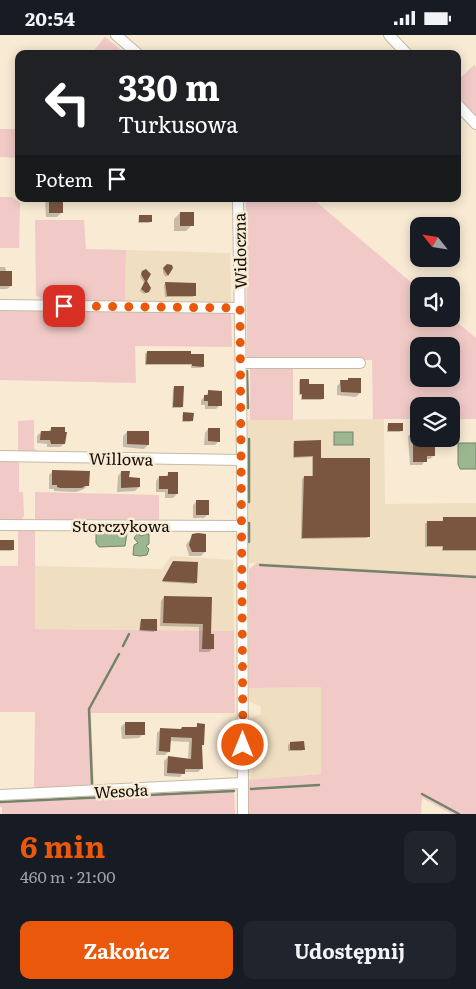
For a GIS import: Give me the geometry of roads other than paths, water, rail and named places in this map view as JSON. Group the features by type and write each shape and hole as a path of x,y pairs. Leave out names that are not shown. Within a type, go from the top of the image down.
{"street":[{"path":"116,35 133,50"},
{"path":"389,35 403,50"},
{"path":"461,108 476,124"},
{"name":"Widoczna","path":"238,202 242,460 243,814"},
{"path":"0,305 240,308"},
{"path":"241,363 360,363"},
{"name":"Willowa","path":"0,456 242,460"},
{"name":"Storczykowa","path":"0,525 242,526"},
{"name":"Wesoła","path":"0,795 243,783"}],"waterway":[{"path":"247,371 248,408"},
{"path":"249,439 249,502"},
{"path":"249,523 249,542"},
{"path":"260,565 476,577"},
{"path":"123,646 129,634"},
{"path":"92,784 89,709 119,654"},
{"path":"251,789 319,785"},
{"path":"0,802 234,791"},
{"path":"422,794 459,814"}]}
